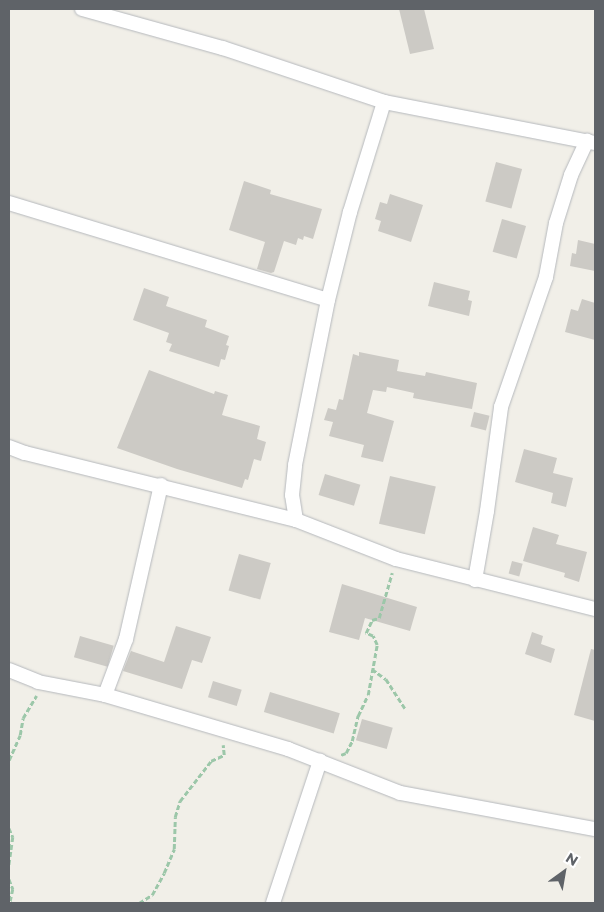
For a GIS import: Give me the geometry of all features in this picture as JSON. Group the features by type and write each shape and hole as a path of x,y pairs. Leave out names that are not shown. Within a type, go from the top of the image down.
{"street":[{"path":"82,9 223,48 384,102 591,141 571,175 556,223 546,277 501,407 487,511 475,580"},
{"path":"296,520 292,494 295,465 328,300 350,212 384,102"},
{"path":"9,203 328,300"},
{"path":"9,447 25,453 296,520 396,560 595,608"},
{"path":"105,695 126,639 160,485"},
{"path":"9,670 38,682 105,695 288,749 400,793 595,829"},
{"path":"273,903 320,761"}],"path":[{"path":"320,761 346,753 352,741 358,716 368,695 377,645 373,636 366,633 372,620 379,618 396,560"},
{"path":"372,669 386,678 405,708"},
{"path":"9,760 20,735 28,707 35,700 38,682"},
{"path":"139,903 152,895 174,849 175,817 180,801 211,761 224,755 222,729"},
{"path":"9,828 13,837 9,866"},
{"path":"9,879 13,889 10,903"}],"building":[{"path":"399,9 424,9 434,49 410,54"},
{"path":"496,162 522,169 511,209 485,202"},
{"path":"244,181 271,190 270,194 322,209 313,239 304,236 303,240 298,238 296,245 284,241 274,272 271,273 257,269 265,242 229,230"},
{"path":"390,194 423,205 411,242 378,231 381,221 375,219 380,202 387,204"},
{"path":"502,219 526,226 517,259 493,252"},
{"path":"578,240 595,244 595,271 570,266 572,253 576,254"},
{"path":"434,282 470,291 468,300 472,301 469,316 428,306"},
{"path":"144,288 169,297 166,306 207,320 205,327 229,336 226,345 229,346 225,360 221,359 219,367 169,351 172,344 166,342 169,333 133,320"},
{"path":"582,299 595,303 595,340 565,332 571,309 578,311"},
{"path":"359,352 399,360 397,371 425,376 426,372 477,383 472,409 413,398 414,393 387,387 386,392 373,390 367,413 394,421 383,462 361,457 364,445 329,436 333,422 324,420 328,408 336,410 339,399 343,400 353,354 359,356"},
{"path":"149,370 214,394 215,391 228,395 222,415 260,426 257,439 266,442 261,461 254,459 248,480 245,479 242,488 177,469 117,448"},
{"path":"474,412 490,416 486,430 470,427"},
{"path":"524,449 557,458 553,473 573,478 566,507 551,503 553,493 515,482"},
{"path":"325,474 360,485 354,506 319,495"},
{"path":"390,476 436,487 425,534 379,524"},
{"path":"533,527 559,535 556,544 587,552 579,582 564,577 565,573 523,561"},
{"path":"239,554 271,563 260,600 229,591"},
{"path":"512,561 523,564 519,576 509,574"},
{"path":"342,584 417,607 410,631 365,618 359,640 329,632"},
{"path":"176,626 211,637 202,663 192,660 182,689 123,671 131,651 164,662"},
{"path":"532,632 543,636 541,644 555,649 551,663 525,654"},
{"path":"80,636 114,646 108,667 74,657"},
{"path":"591,649 595,650 595,721 574,715"},
{"path":"213,681 242,690 237,706 208,697"},
{"path":"270,692 340,713 334,733 264,712"},
{"path":"362,719 393,728 387,749 356,740"}]}
